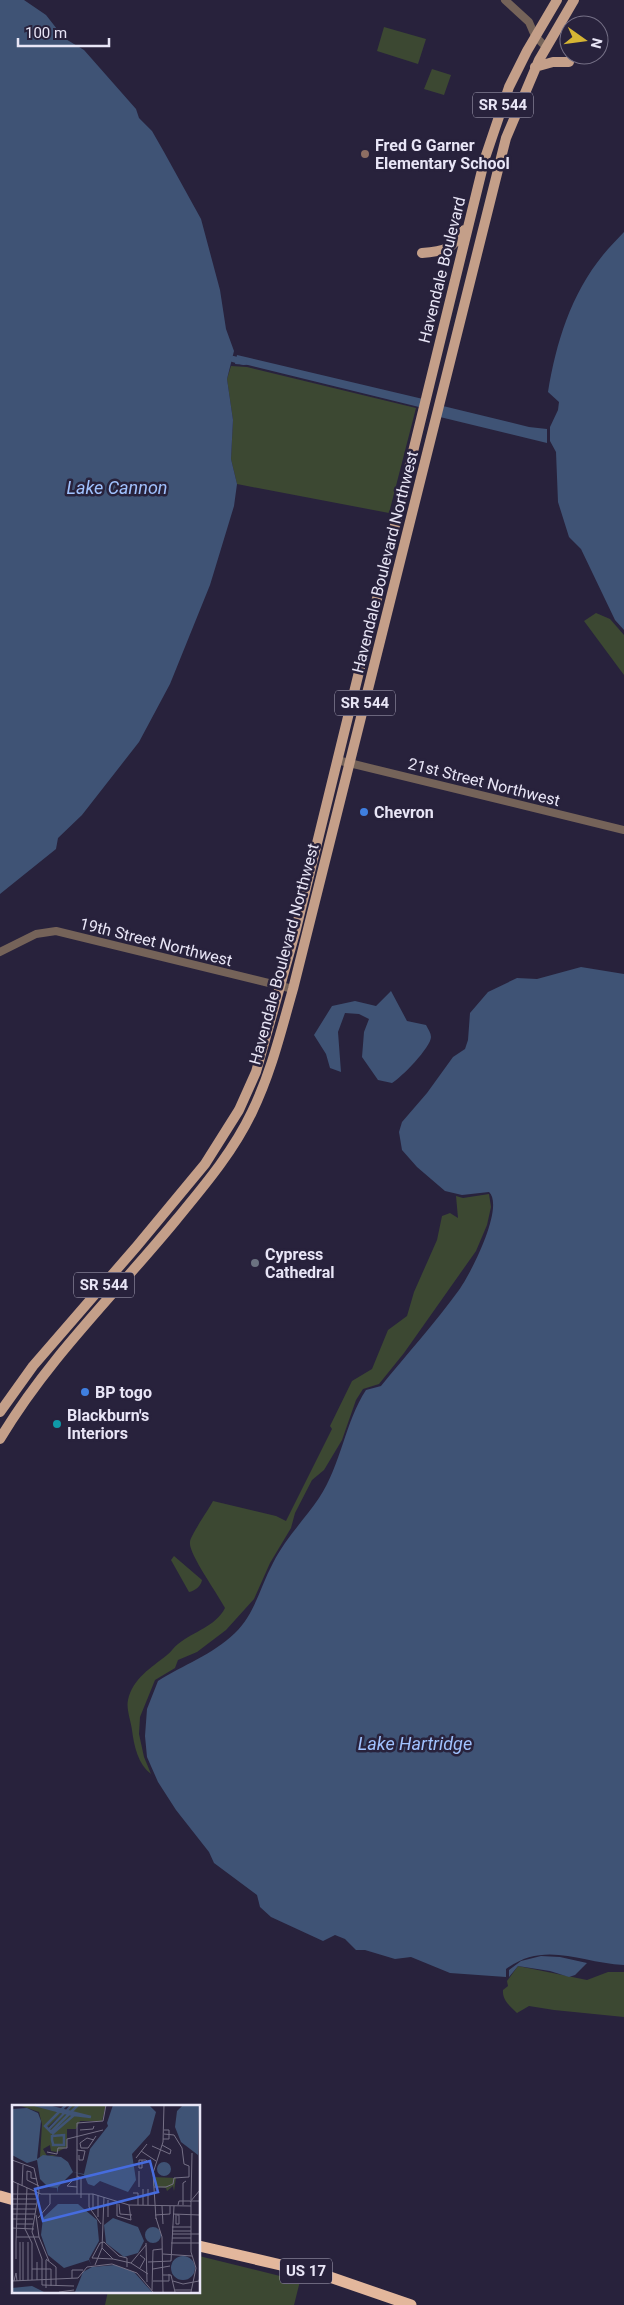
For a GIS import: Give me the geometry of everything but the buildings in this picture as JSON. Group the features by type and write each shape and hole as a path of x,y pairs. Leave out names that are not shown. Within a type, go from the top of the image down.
{"highway":[{"name":"US 17","path":"200,2246 342,2280 411,2305"}],"main road":[{"name":"Havendale Boulevard","path":"423,413 485,158 510,87 557,0"},
{"name":"Havendale Boulevard","path":"441,400 506,138 535,67 574,0"},
{"path":"535,67 559,62"},
{"path":"422,253 445,250 455,245 470,221"},
{"name":"Havendale Boulevard Northwest","path":"0,1439 43,1376 149,1253 222,1162 252,1112 268,1074 293,989 441,400"},
{"name":"Havendale Boulevard Northwest","path":"0,1412 33,1366 183,1191 223,1138 239,1110 256,1072 280,986 423,413"},
{"path":"405,486 418,489"},
{"path":"0,1426 9,1409 10,1397"}],"street":[{"path":"505,0 529,22 536,36 546,47"},
{"name":"21st Street Northwest","path":"337,760 624,830"},
{"name":"19th Street Northwest","path":"0,952 36,934 56,932 293,989"}],"green space":[{"path":"384,27 426,39 418,64 377,51"},
{"path":"432,69 451,75 444,95 424,89"},
{"path":"231,366 247,367 416,408 389,513 237,484 231,459 233,420 227,379"},
{"path":"596,613 610,619 624,635 624,675 584,621"},
{"path":"489,1194 491,1207 487,1225 476,1251 404,1353 379,1384 363,1389 356,1400 342,1440 324,1470 312,1480 295,1513 291,1528 270,1563 254,1599 226,1630 197,1652 178,1660 175,1668 155,1680 140,1717 139,1734 144,1757 151,1774 143,1765 135,1748 128,1707 130,1692 149,1669 178,1644 216,1620 225,1608 198,1564 191,1547 190,1542 196,1528 213,1501 276,1516 286,1521 332,1429 330,1426 352,1381 372,1369 388,1330 407,1316 414,1292 437,1240 442,1216 450,1213 458,1218 456,1196 463,1198"},
{"path":"174,1556 202,1580 195,1589 189,1592 171,1560"},
{"path":"518,1966 587,1980 608,1972 624,1972 624,2017 529,2006 517,2013 505,2000 503,1990 508,1986 507,1981"},
{"path":"200,2256 300,2281 294,2305 105,2305 108,2292 200,2292"}],"water":[{"name":"Lake Cannon","path":"0,0 24,0 46,15 64,38 84,50 136,109 139,118 152,131 201,219 220,290 226,329 234,351 227,379 233,420 231,459 237,484 234,506 210,585 170,684 139,742 82,815 58,838 56,849 0,894"},
{"path":"624,232 624,630 615,620 581,549 569,537 558,502 556,452 550,441 550,427 558,410 559,402 548,392 560,337 582,286 605,252"},
{"path":"237,355 423,399 419,407 248,365 235,364"},
{"path":"443,406 529,427 547,429 547,443 440,417"},
{"name":"Lake Hartridge","path":"581,967 624,974 624,1965 549,1954 521,1960 506,1969 506,1977 450,1973 411,1957 395,1959 365,1950 356,1950 345,1939 335,1935 323,1941 271,1917 260,1907 257,1895 214,1863 209,1852 176,1810 158,1782 147,1757 145,1736 147,1709 158,1681 217,1648 242,1626 278,1554 319,1498 333,1472 353,1416 366,1390 381,1386 459,1290 478,1256 493,1212 493,1200 489,1192 462,1195 445,1191 417,1167 402,1150 399,1132 402,1122 427,1093 453,1057 465,1049 468,1040 470,1013 488,992 517,978 537,979"},
{"path":"391,991 407,1021 426,1025 429,1031 430,1042 421,1055 392,1083 378,1080 362,1057 364,1032 369,1019 359,1014 345,1013 338,1032 341,1072 330,1068 326,1054 314,1035 332,1006 355,1001 376,1006"},
{"path":"541,1956 560,1957 587,1963 575,1975 569,1977 550,1971 518,1966 509,1977 509,1970 521,1961"}],"waterway":[{"path":"233,359 244,362"}],"place":[{"name":"Fred G Garner Elementary School","path":"365,154"},
{"name":"Chevron","path":"364,812"},
{"name":"Cypress Cathedral","path":"255,1263"},
{"name":"BP togo","path":"85,1392"},
{"name":"Blackburn's Interiors","path":"57,1424"}]}
